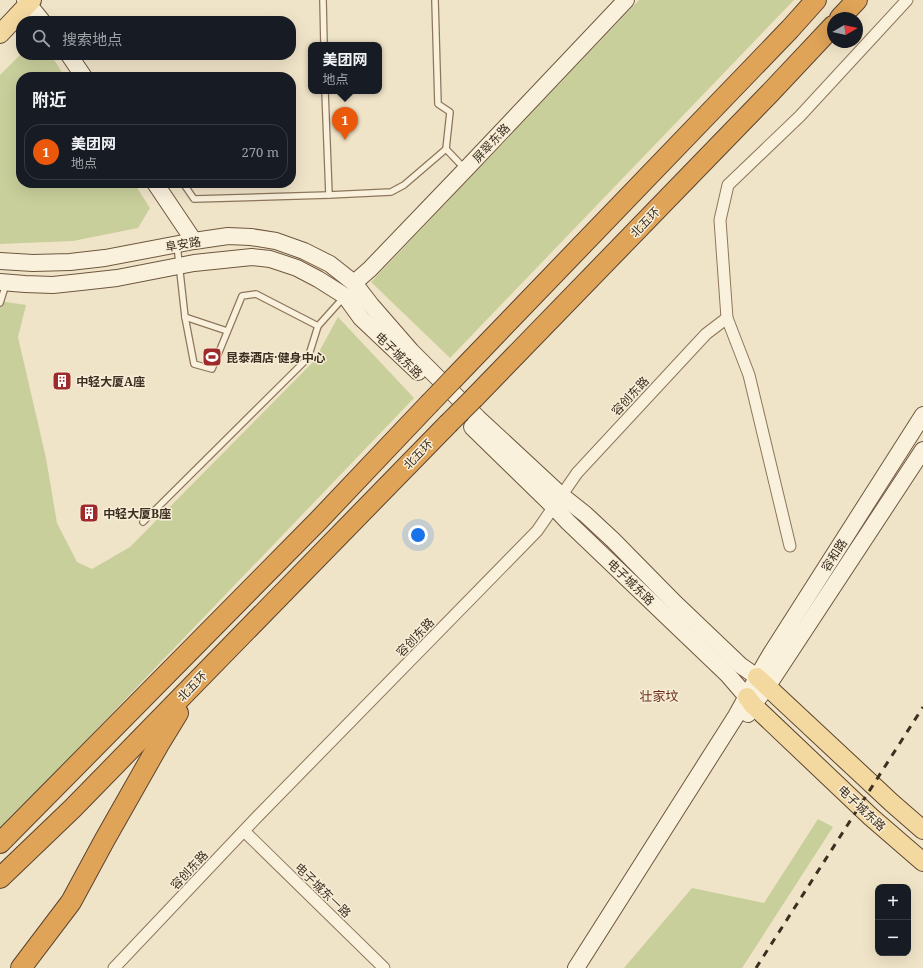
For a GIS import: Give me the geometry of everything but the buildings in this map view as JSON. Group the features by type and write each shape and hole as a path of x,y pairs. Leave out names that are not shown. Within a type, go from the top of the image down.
{"highway":[{"path":"0,843 318,521 790,29 816,0"},
{"path":"846,12 857,0"},
{"name":"北五环","path":"0,878 73,808 197,682 764,100 827,32"},
{"path":"33,968 57,932 71,902 158,744 197,682"},
{"path":"0,890 73,808"},
{"path":"21,968 71,902"}],"main road":[{"name":"屏翠东路","path":"350,290 626,0"},
{"path":"0,34 28,1 38,16"},
{"path":"72,60 81,72"},
{"path":"158,188 194,241"},
{"name":"阜安路","path":"0,261 33,263 70,262 105,258 228,236 251,237 276,241 304,251 330,264 350,290"},
{"name":"阜安路","path":"3,283 53,285 117,278 194,263 252,257 270,259 297,268 318,279 350,290"},
{"name":"电子城东路","path":"350,290 371,305 411,351 557,500 568,522 728,675 750,701 871,817 923,862"},
{"name":"容和路","path":"750,701 923,415"},
{"name":"容和路","path":"762,682 923,450"},
{"name":"电子城东路","path":"557,500 585,514 602,529 675,603 740,665 762,682 923,830"},
{"path":"576,968 750,701"},
{"path":"585,968 734,738 750,701"}],"street":[{"path":"790,546 749,375 727,318 720,220 728,185 800,116 907,0"},
{"name":"容创东路","path":"114,968 244,831 537,531 577,472 706,334 727,318"},
{"name":"电子城东一路","path":"244,831 384,968"}],"lane":[{"path":"322,0 324,42"},
{"path":"186,188 194,199 390,192 404,185 446,149 450,112 438,104 436,0"},
{"path":"325,94 329,195"},
{"path":"446,149 466,169"},
{"path":"177,244 185,317 194,364 212,370 242,296 256,294 318,326"},
{"path":"0,303 3,283"},
{"path":"143,522 308,358 318,326 350,290"},
{"path":"185,317 227,331"}],"green space":[{"path":"639,0 794,0 450,358 371,282"},
{"path":"16,59 54,60 62,72 16,72 16,188 137,188 150,208 138,228 73,241 0,244 0,75"},
{"path":"0,301 26,305 18,337 46,458 57,523 77,562 92,569 130,547 314,361 338,317 414,398 0,830"},
{"path":"818,819 833,827 742,968 624,968 692,888 764,903"}],"railway":[{"path":"756,968 923,707"}],"place":[{"name":"美团网","path":"345,140"},
{"name":"昆泰酒店·健身中心","path":"212,357"},
{"name":"中轻大厦A座","path":"62,381"},
{"name":"中轻大厦B座","path":"89,513"}],"district":[{"name":"壮家坟","path":"659,696"}]}
